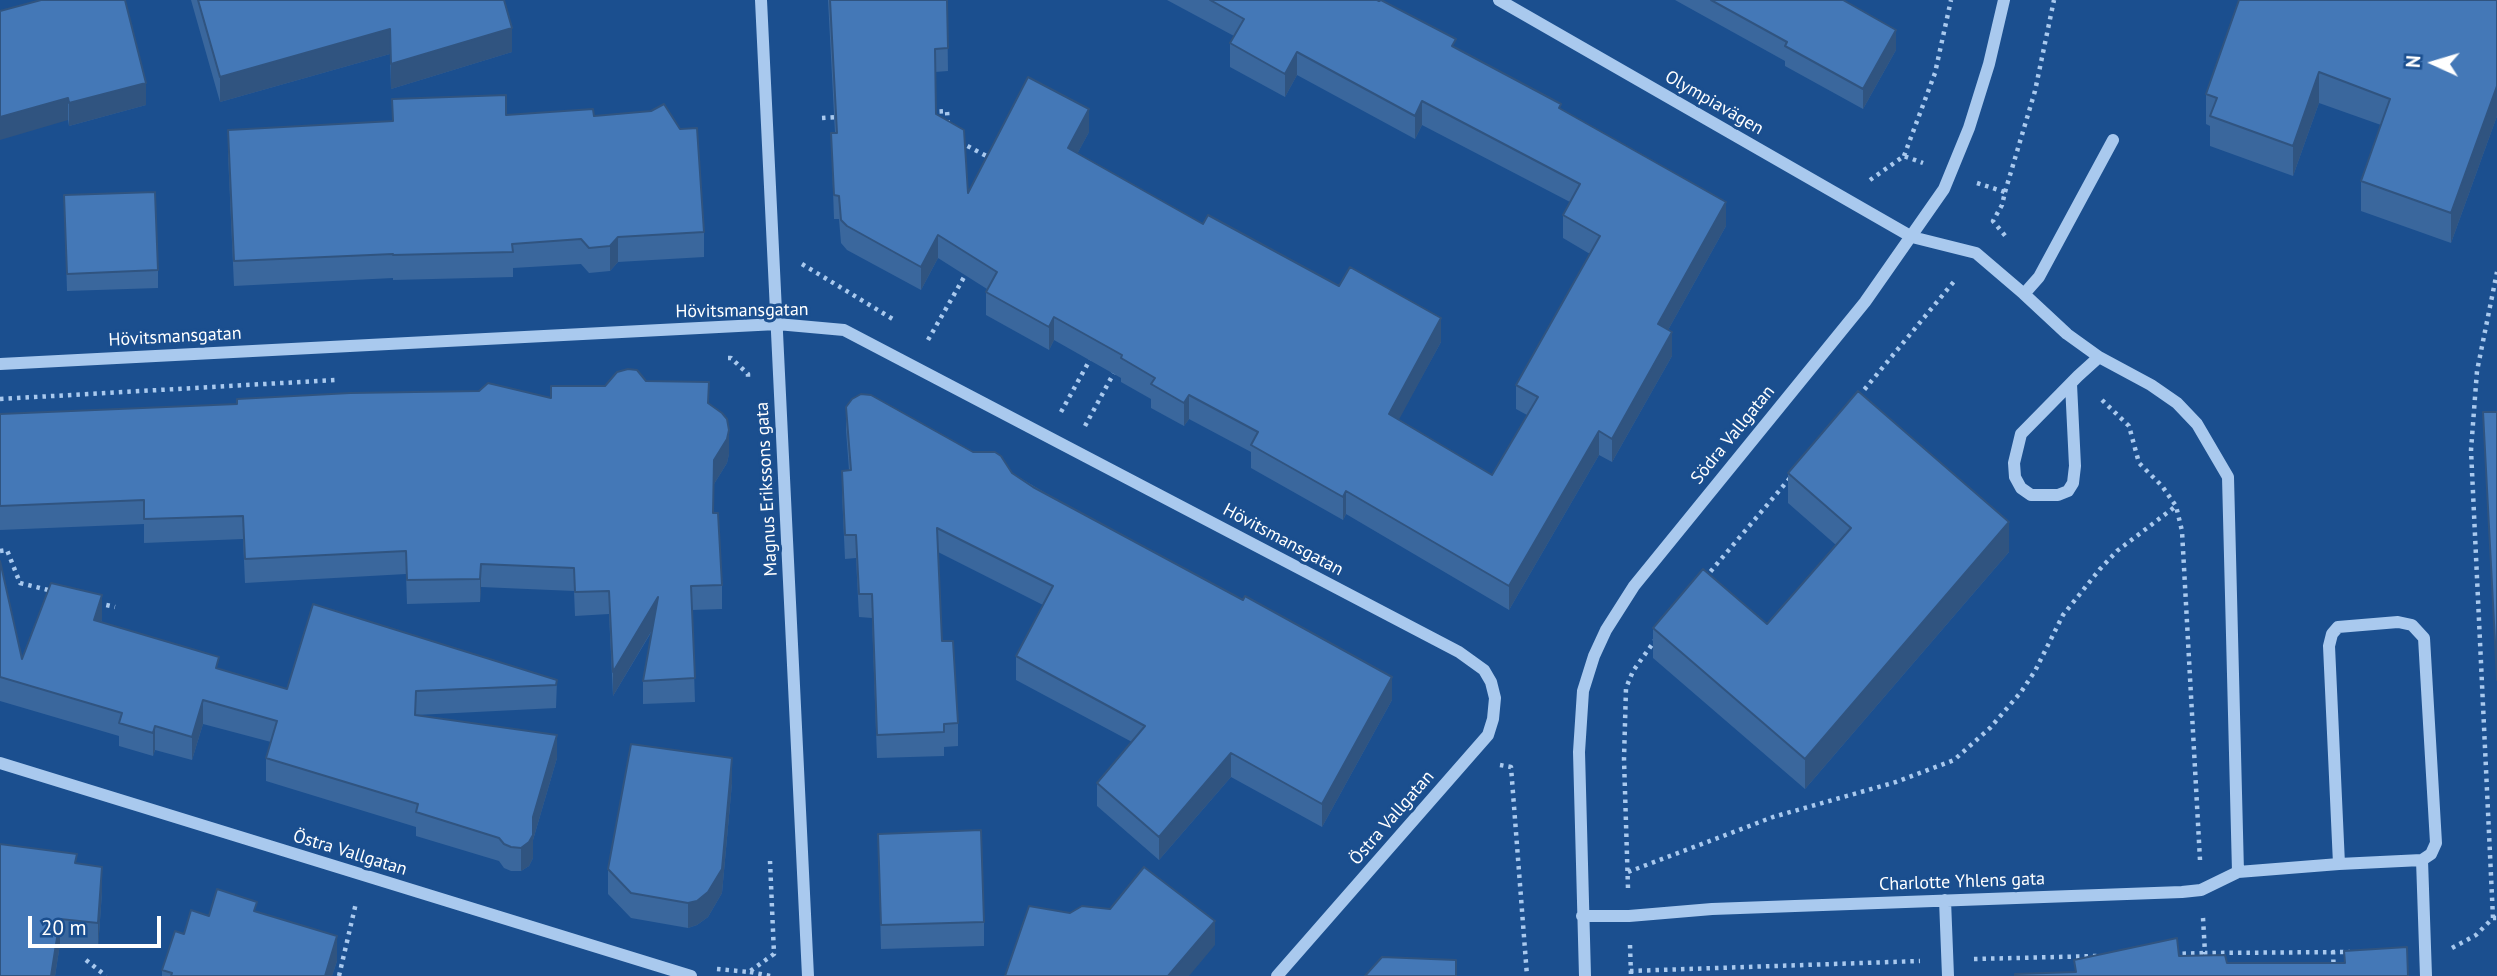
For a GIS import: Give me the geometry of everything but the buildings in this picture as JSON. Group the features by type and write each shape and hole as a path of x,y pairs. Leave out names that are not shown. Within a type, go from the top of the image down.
{"street":[{"name":"Magnus Erikssons gata","path":"761,0 808,976"},
{"name":"Olympiavägen","path":"1499,0 1912,237 1976,253"},
{"name":"Södra Vallgatan","path":"1585,976 1579,752 1587,672 1606,629 1634,586 1865,302 1944,189 1969,128 1989,64 2004,0"},
{"path":"2024,295 2039,277 2113,140"},
{"path":"1976,253 2067,334 2099,357 2176,403 2197,424 2228,477 2238,872"},
{"name":"Hövitsmansgatan","path":"0,364 777,324 844,330 1459,652 1484,670"},
{"path":"2071,384 2075,466 2073,483 2068,491 2058,495 2031,495 2021,488 2015,477 2014,463 2021,434 2071,384 2099,357"},
{"path":"2339,864 2329,646 2332,635 2338,627 2398,622 2412,625 2424,638 2436,844 2431,854 2422,860 2426,976"},
{"name":"Östra Vallgatan","path":"1277,976 1488,735 1495,698 1491,682 1484,670"},
{"name":"Östra Vallgatan","path":"0,763 691,976"},
{"name":"Charlotte Yhlens gata","path":"1582,916 2192,891 2201,890 2238,872 2422,860"},
{"path":"1945,900 1948,976"}],"path":[{"path":"1843,198 1904,156 1934,73 1951,0"},
{"path":"2005,192 2035,91 2054,0"},
{"path":"1939,53 1948,55"},
{"path":"920,113 947,111 950,137 998,162"},
{"path":"822,118 841,117"},
{"path":"1904,156 1951,173"},
{"path":"1853,404 1976,253 1993,221"},
{"path":"798,262 905,326"},
{"path":"916,333 928,340 968,269"},
{"path":"2426,954 2454,948 2476,935 2495,918 2471,450 2477,371 2497,272"},
{"path":"1060,413 1093,356"},
{"path":"717,359 730,358 748,374 749,388"},
{"path":"1085,426 1118,365"},
{"path":"0,399 344,379"},
{"path":"1703,580 1791,477"},
{"path":"1628,872 1773,817 1896,782 1954,760 1990,729 2021,692 2035,671 2063,615 2100,569 2117,551 2176,506"},
{"path":"0,551 7,550 20,583 56,592"},
{"path":"91,601 115,607"},
{"path":"1631,976 1624,759 1626,688 1633,671 1664,629"},
{"path":"1493,764 1511,767 1527,976"},
{"path":"749,972 774,954 769,857"},
{"path":"2334,976 2333,951 2360,952"},
{"path":"86,960 106,976"},
{"path":"715,969 771,976"}]}
